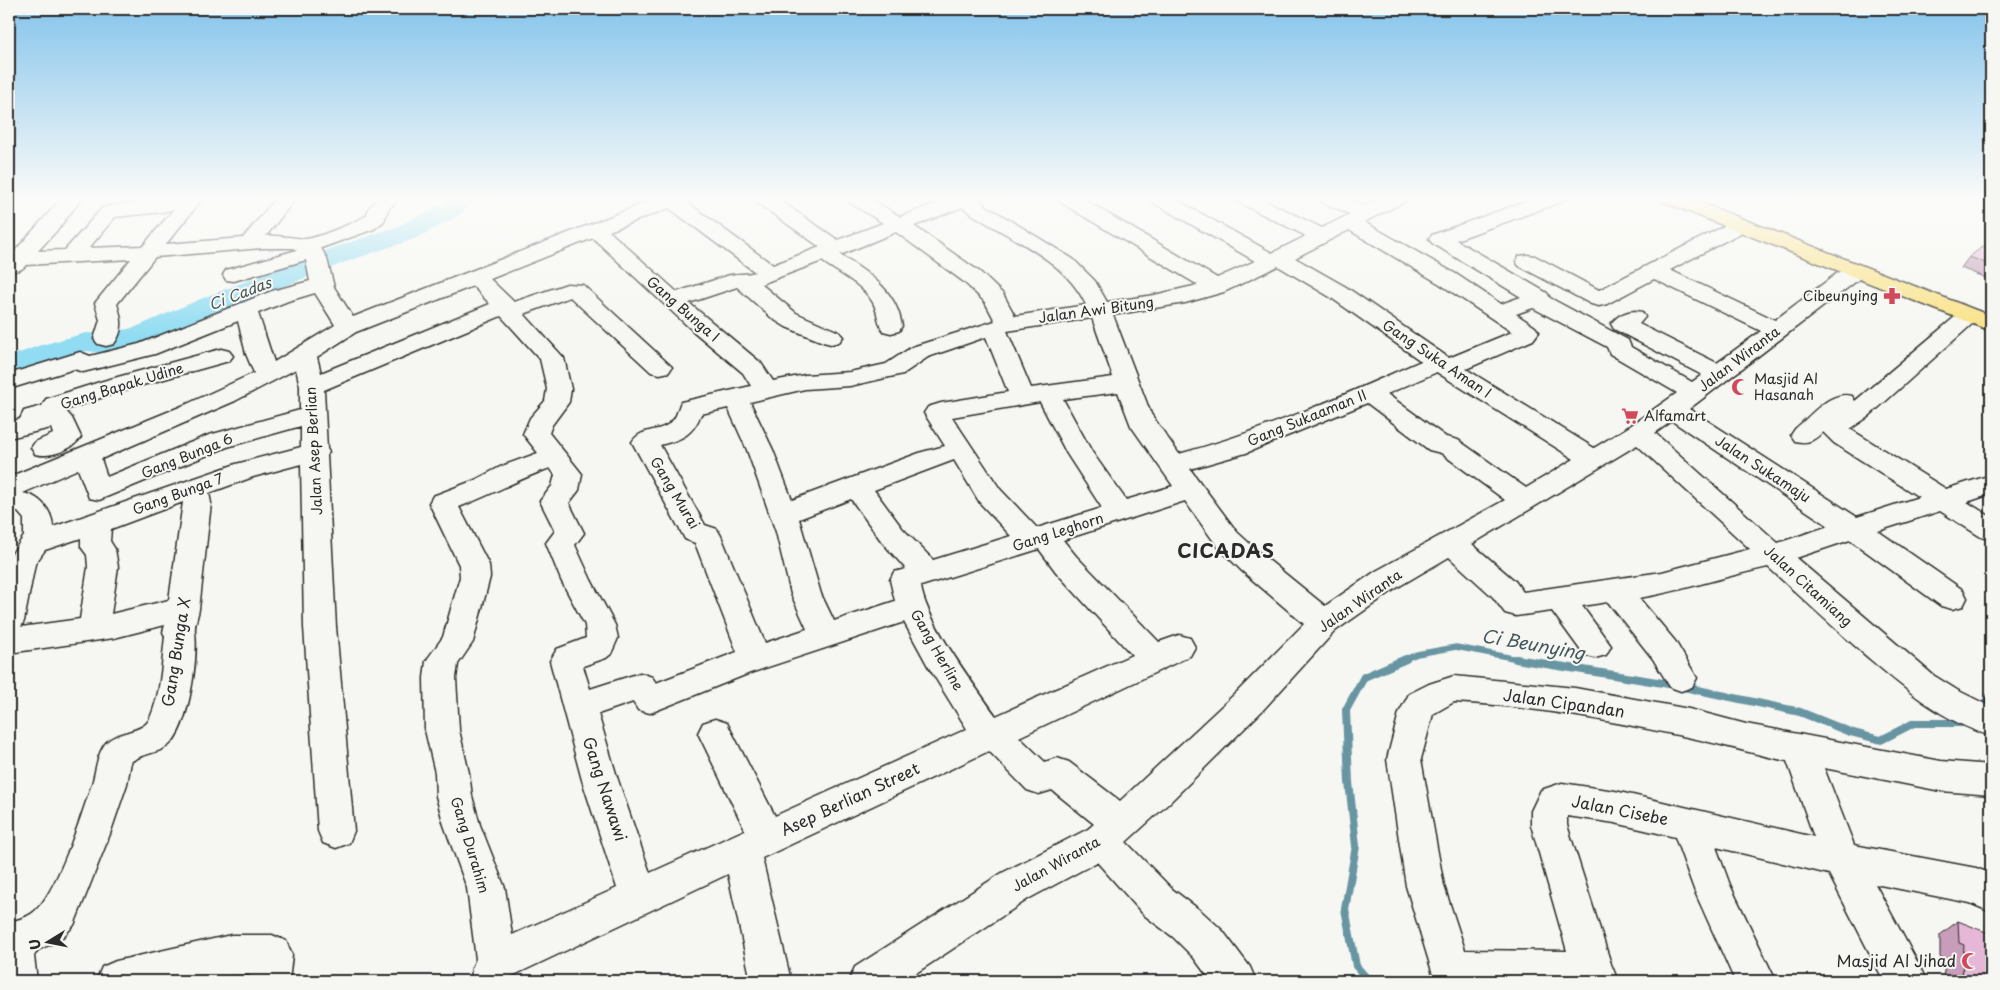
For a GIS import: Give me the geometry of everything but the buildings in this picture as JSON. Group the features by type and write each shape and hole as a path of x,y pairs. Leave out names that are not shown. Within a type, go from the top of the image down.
{"main road":[{"path":"1787,244 1971,316"}],"street":[{"path":"13,263 30,244"},
{"path":"72,256 82,244"},
{"path":"106,339 111,320 106,303 154,244"},
{"path":"13,263 72,256 246,244"},
{"path":"287,244 315,261 332,303 348,327"},
{"path":"9,382 80,359 83,365 147,348 280,296 315,261 339,244"},
{"path":"9,488 49,458 86,455 149,430 267,375 305,355 348,327 560,244"},
{"name":"Gang Bunga I","path":"611,244 701,326 775,388"},
{"path":"732,244 771,273"},
{"path":"822,244 880,294 890,314 891,326"},
{"path":"745,283 848,244"},
{"path":"926,244 987,290 1002,308 1001,326 1022,398"},
{"path":"1033,244 1078,275 1100,310 1140,420 1227,539 1251,562 1324,623"},
{"path":"1144,244 1216,287"},
{"name":"Gang Suka Aman I","path":"1245,244 1338,292 1443,365 1594,460"},
{"name":"Jalan Awi Bitung","path":"775,388 805,382 850,379 894,369 920,352 1001,326 1185,296 1216,287 1306,244"},
{"path":"1393,244 1500,312 1538,298 1448,244"},
{"path":"1599,299 1705,244"},
{"path":"234,275 315,261"},
{"path":"1527,261 1634,317 1622,324 1719,374"},
{"path":"1654,271 1777,330"},
{"name":"Jalan Wiranta","path":"869,981 1015,886 1111,832 1156,792 1250,701 1324,623 1387,579 1525,501 1639,432 1855,271"},
{"path":"478,277 552,358 552,370 560,391 559,398 536,427 536,434 554,457"},
{"path":"674,300 732,280 745,283 776,310 801,326 831,337"},
{"name":"Gang Bunga 6","path":"86,455 99,491 164,463 242,434 508,309 568,291 575,290 660,367"},
{"name":"Jalan Sukamaju","path":"1534,299 1620,345 1618,349 1683,401 1952,598"},
{"path":"246,309 258,354 267,375"},
{"name":"Gang Sukaaman II","path":"1174,464 1237,447 1370,392 1525,335 1527,332 1500,312"},
{"path":"1804,435 1971,316"},
{"path":"1971,316 1859,411 1834,429 1843,437 1991,530"},
{"path":"215,321 221,356 231,392"},
{"name":"Jalan Asep Berlian","path":"305,355 313,400 320,627 336,831"},
{"name":"Gang Bapak Udine","path":"20,427 33,418 52,411 56,405 79,396 221,356"},
{"path":"1039,539 1018,527 1002,507 996,503 938,415 939,412 1048,393 1126,383"},
{"name":"Gang Murai","path":"755,658 707,536 695,532 645,442 668,435 684,424 690,408 723,402 775,388"},
{"path":"1370,392 1393,412 1438,444 1449,446 1525,501"},
{"path":"1048,393 1062,426 1120,512"},
{"path":"737,401 760,450 784,514 806,594 825,635"},
{"path":"20,427 49,458"},
{"name":"Gang Bunga X","path":"16,935 46,927 56,919 110,785 115,759 120,750 154,737 162,730 171,702 180,645 181,636 179,632 184,608 197,503 186,492 158,454 149,430"},
{"name":"Jalan Citamiang","path":"1639,432 1834,610 1906,672 1945,700 1991,722"},
{"path":"784,514 931,458 961,450"},
{"name":"Gang Bunga 7","path":"40,542 245,470 316,452"},
{"name":"Gang Durahim","path":"503,965 486,888 462,825 454,796 452,773 442,730 440,678 442,661 457,642 476,577 474,565 438,494 485,487 512,472 554,457"},
{"name":"Gang Nawawi","path":"554,457 569,474 565,490 554,501 570,533 561,540 562,550 600,625 602,638 600,645 595,649 568,658 566,661 600,780 639,896"},
{"path":"1452,543 1504,589 1516,605 1662,583 1722,566 1773,555 1991,484"},
{"path":"857,487 892,535 926,572"},
{"name":"Gang Leghorn","path":"926,572 1039,539 1190,490"},
{"path":"9,493 14,502 26,503 38,517 40,542 31,546 21,562 11,639 135,622 145,616 184,608"},
{"path":"94,629 103,567 100,549 95,547 97,523"},
{"name":"Asep Berlian Street","path":"503,965 639,896 1167,653 1039,539"},
{"name":"Gang Herline","path":"926,572 907,578 904,581 912,607 947,669 992,735 1040,780 1057,773 1111,832"},
{"path":"1615,590 1664,650 1681,678"},
{"path":"1560,599 1595,646"},
{"path":"575,695 640,686 650,700 755,658 912,607"},
{"name":"Jalan Cipandan","path":"1453,976 1425,886 1404,759 1416,714 1421,704 1454,688 1575,702 1689,723 1800,749 1941,776 1991,780"},
{"path":"715,733 754,843 771,981"},
{"path":"1800,749 1840,860 1906,981"},
{"name":"Jalan Cisebe","path":"1596,976 1549,825 1549,811 1554,801 1562,799 1615,807 1840,860 1984,890"},
{"path":"1688,823 1714,892 1756,981"},
{"path":"1111,832 1158,902 1187,924 1208,944 1236,981"},
{"path":"16,935 14,954 17,981"},
{"path":"116,981 240,954 272,955 269,981"},
{"path":"1453,976 1596,976"}],"waterway":[{"name":"Ci Cadas","path":"9,367 49,352 86,342 101,341 102,344 146,333 213,304 371,244"},
{"name":"Ci Beunying","path":"1403,660 1417,654 1456,647 1523,660"},
{"name":"Ci Beunying","path":"1369,981 1356,966 1345,909 1356,846 1349,782 1346,710 1364,677 1406,659"},
{"name":"Ci Beunying","path":"1516,659 1675,685"},
{"name":"Ci Beunying","path":"1684,687 1800,712 1850,732 1881,740 1914,723 1966,723"},
{"name":"Ci Beunying","path":"1981,708 1991,695"}],"place":[{"name":"Cibeunying","path":"1892,296"},
{"name":"Masjid Al Hasanah","path":"1740,387"},
{"name":"Alfamart","path":"1630,416"},
{"name":"Masjid Al Jihad","path":"1970,961"}],"district":[{"name":"CICADAS","path":"1226,551"}]}
